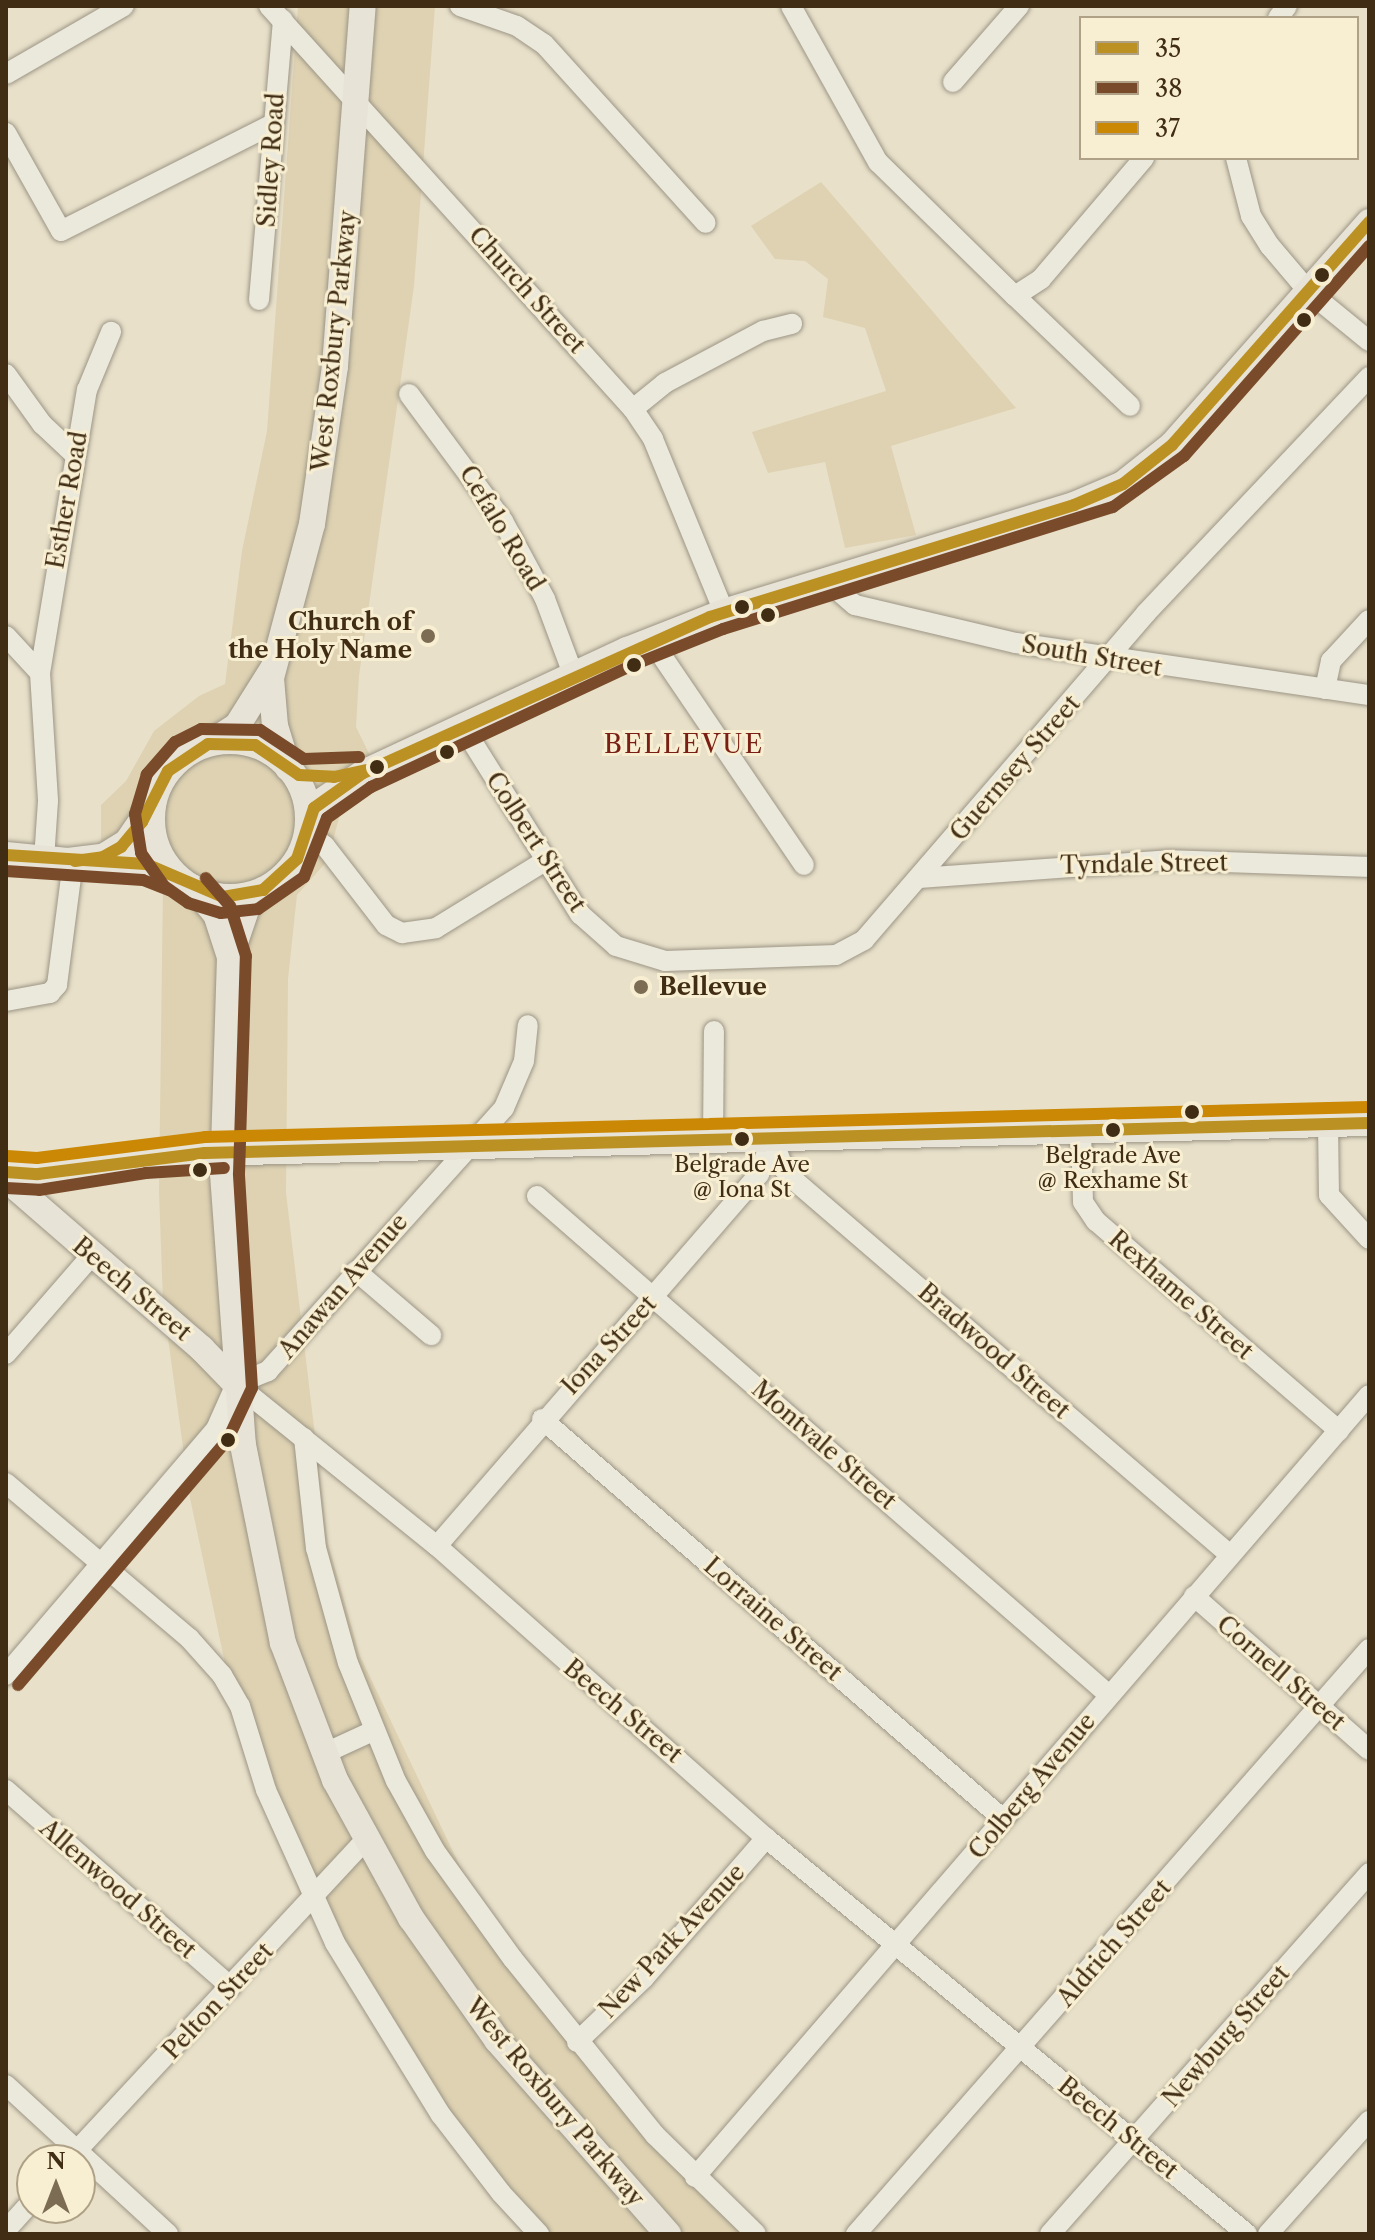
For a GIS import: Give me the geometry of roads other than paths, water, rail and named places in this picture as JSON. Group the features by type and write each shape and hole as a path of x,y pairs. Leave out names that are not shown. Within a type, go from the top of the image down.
{"main road":[{"name":"West Roxbury Parkway","path":"208,744 237,726 272,670 315,507 340,329 359,103 363,6"},
{"path":"6,855 146,864 223,897 263,890 292,866 319,803 363,773 573,674 724,612 1074,505 1123,484 1172,445 1367,227"},
{"name":"West Roxbury Parkway","path":"272,670 275,726 290,770"},
{"path":"82,861 127,842 153,804 168,771 208,744 255,745 290,770 303,791 307,827"},
{"path":"290,770 325,777 363,773"},
{"path":"153,804 153,837 184,881"},
{"name":"West Roxbury Parkway","path":"184,881 216,914 230,957"},
{"name":"West Roxbury Parkway","path":"263,890 248,904 230,957 225,1015 223,1152 236,1384 269,1588 293,1676 323,1754 365,1840 411,1918 497,2040 668,2234"},
{"path":"6,1172 38,1174 144,1157 223,1152 1369,1123"},
{"name":"Beech Street","path":"6,1179 236,1384"}],"street":[{"path":"6,74 124,6"},
{"path":"460,6 517,26 544,44 706,223"},
{"path":"791,6 878,162 1130,406"},
{"path":"953,82 1019,6"},
{"name":"Church Street","path":"276,13 633,409 653,439 724,612"},
{"name":"Sidley Road","path":"259,300 273,124 276,13"},
{"path":"6,133 61,231 273,124"},
{"path":"1015,296 1041,279 1142,160"},
{"path":"1237,160 1251,216 1308,291 1369,341"},
{"path":"633,409 665,383 735,346 792,324"},
{"name":"Esther Road","path":"44,859 48,801 40,673 87,390 111,332"},
{"path":"6,374 42,424 75,455"},
{"name":"Guernsey Street","path":"665,961 836,955 864,940 1111,659 1146,613 1369,377"},
{"name":"Cefalo Road","path":"409,394 503,521 545,599 573,674"},
{"name":"South Street","path":"827,581 855,605 1016,643 1369,695"},
{"path":"1325,689 1331,661 1369,620"},
{"path":"6,636 40,673"},
{"path":"651,640 804,865"},
{"name":"Colbert Street","path":"463,727 545,861 600,934 626,951 665,961"},
{"path":"307,827 386,925 402,933 436,928 545,861"},
{"name":"Tyndale Street","path":"919,878 1168,860 1369,867"},
{"path":"6,1001 50,993 57,985 82,861"},
{"name":"Anawan Avenue","path":"236,1384 268,1371 511,1097 524,1061 528,1025"},
{"path":"713,1140 714,1031"},
{"path":"1328,1124 1329,1195 1369,1239"},
{"name":"Rexhame Street","path":"1081,1130 1083,1202 1096,1221 1339,1431"},
{"name":"Iona Street","path":"437,1546 542,1419 759,1174 772,1138"},
{"name":"Bradwood Street","path":"772,1138 784,1169 795,1181 1229,1554"},
{"name":"Montvale Street","path":"537,1196 655,1295 1109,1695"},
{"path":"6,1354 92,1255"},
{"path":"356,1271 431,1335"},
{"path":"6,1675 216,1429 236,1384"},
{"name":"Beech Street","path":"236,1384 437,1546 766,1838 1247,2234"},
{"name":"Colberg Avenue","path":"695,2177 1369,1395"},
{"name":"Lorraine Street","path":"542,1419 1003,1819"},
{"path":"304,1438 316,1548 373,1731 435,1851 577,2042 695,2177 756,2234"},
{"path":"6,1483 189,1638 222,1675 240,1706 266,1790 314,1900 365,1995 441,2115 501,2193 539,2234"},
{"name":"Cornell Street","path":"1194,1596 1369,1750"},
{"name":"Aldrich Street","path":"856,2234 1369,1649"},
{"path":"323,1754 373,1731"},
{"name":"Allenwood Street","path":"6,1790 231,1987"},
{"name":"New Park Avenue","path":"577,2042 644,1978 766,1838"},
{"name":"Pelton Street","path":"82,2144 314,1900 365,1840"},
{"name":"Newburg Street","path":"1050,2234 1369,1873"},
{"path":"6,2085 62,2144"},
{"path":"1268,2234 1369,2121"},
{"path":"96,2175 168,2234"}],"place":[{"name":"Church of the Holy Name","path":"428,636"},
{"name":"Bellevue","path":"641,987"},
{"name":"Belgrade Ave @ Rexhame St","path":"1113,1130"},
{"name":"Belgrade Ave @ Iona St","path":"742,1139"}],"district":[{"name":"BELLEVUE","path":"684,745"}]}
